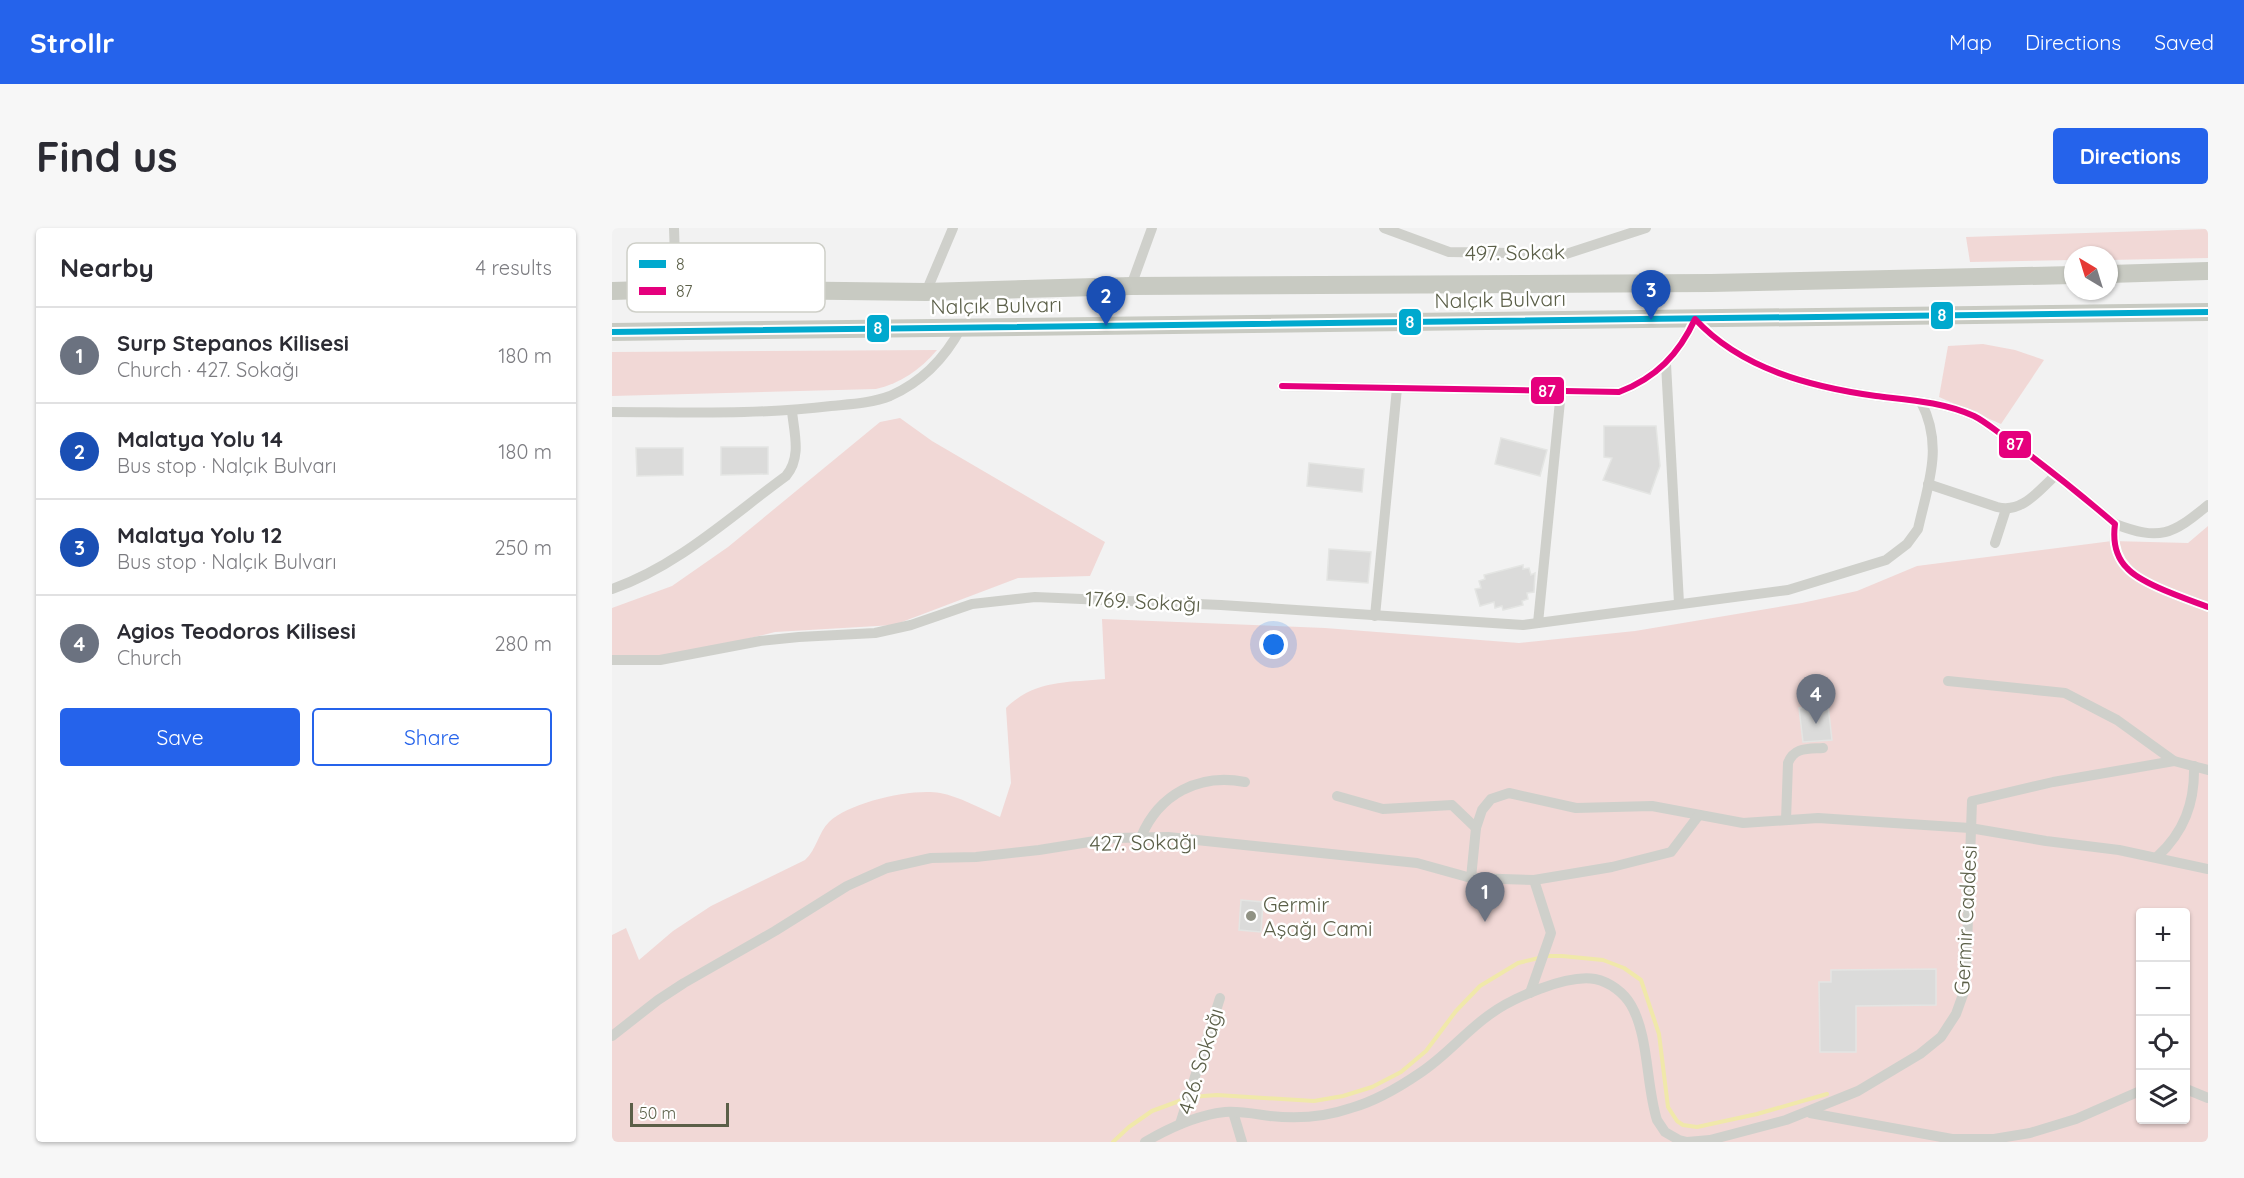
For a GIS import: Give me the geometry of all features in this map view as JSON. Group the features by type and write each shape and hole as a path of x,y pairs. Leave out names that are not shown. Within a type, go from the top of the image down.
{"highway":[{"path":"2118,274 2208,271"},
{"name":"Nalçık Bulvarı","path":"825,291 926,292 1131,286 1700,283 2064,275"},
{"name":"Nalçık Bulvarı","path":"612,291 627,291"},
{"name":"Nalçık Bulvarı","path":"612,332 2208,312"}],"street":[{"path":"674,228 674,243"},
{"path":"926,292 953,228"},
{"path":"1131,286 1152,228"},
{"name":"497. Sokak","path":"1384,228 1449,252 1566,254 1646,228"},
{"path":"1282,386 1619,392 1641,382 1666,364 1681,346 1695,319 1727,348 1751,361 1788,376 1847,391 1921,402 1975,417 2056,475 2115,524 2148,533 2166,533 2181,527 2208,505"},
{"path":"612,412 792,411 876,401 903,389 937,363 961,328"},
{"path":"1666,364 1679,603"},
{"path":"1375,616 1397,388"},
{"path":"1539,623 1561,391"},
{"name":"1769. Sokağı","path":"612,660 660,660 770,640 875,633 912,625 972,604 1017,598 1063,597 1161,602 1522,625 1788,590 1886,560 1907,544 1918,528 1934,446 1931,423 1921,402"},
{"path":"612,589 639,578 678,556 786,476 793,466 796,454 792,411"},
{"path":"1928,484 2006,509 2014,508 2025,502 2056,475"},
{"path":"1995,543 2006,509"},
{"path":"2115,524 2116,549 2128,571 2166,591 2208,607"},
{"path":"1948,681 2066,693 2117,720 2174,761 2208,770"},
{"path":"1786,820 1790,758 1802,749 1823,748"},
{"name":"Germir Caddesi","path":"1144,1142 1180,1124 1212,1114 1233,1112 1307,1117 1335,1113 1369,1102 1420,1073 1455,1046 1490,1014 1530,993 1554,985 1593,979 1610,985 1631,1005 1640,1026 1657,1120 1671,1139 1687,1142 1711,1141 1809,1113 1857,1091 1920,1054 1941,1037 1956,1014 1962,1002 1966,975 1972,801 2053,782 2174,761"},
{"path":"2157,857 2177,835 2190,809 2194,766"},
{"path":"1141,837 1158,808 1183,789 1213,780 1245,782"},
{"path":"1471,878 1476,828 1486,804 1497,796 1509,793 1576,808 1652,806 1743,823 1818,818 1970,828 2157,857 2208,869"},
{"path":"1337,796 1383,809 1452,805 1476,828"},
{"name":"427. Sokağı","path":"612,1036 684,983 776,932 847,886 887,868 931,858 1029,852 1089,841 1141,837 1194,839 1417,863 1471,878 1534,880 1612,867 1671,852 1699,815"},
{"path":"1530,993 1551,933 1534,880"},
{"name":"426. Sokağı","path":"1180,1124 1220,998"},
{"path":"2190,1091 2208,1098"},
{"path":"1809,1113 1952,1138 1994,1139 2030,1133 2076,1119 2136,1093"},
{"path":"1233,1112 1242,1142"}],"shaded area":[{"path":"2208,229 2208,258 2118,260 2118,246 2064,246 2064,260 1970,262 1966,237"},
{"path":"1983,344 2015,350 2044,360 2001,424 1939,397 1948,346"},
{"path":"937,350 910,375 876,389 612,396 612,352"},
{"path":"900,418 932,441 1105,542 1090,576 1018,578 894,625 775,632 689,653 612,659 612,608 672,586 728,547 880,422"},
{"path":"2208,526 2208,1142 612,1142 612,935 626,928 639,960 673,931 711,906 805,860 822,831 839,815 851,808 882,798 914,793 940,793 1000,817 1011,783 1006,708 1017,699 1040,687 1065,682 1105,679 1102,619 1325,628 1519,643 1635,631 1802,603 1857,591 1917,566 2112,541 2188,543"}],"building":[{"path":"1604,426 1656,426 1660,466 1650,494 1603,480 1612,458 1604,457"},
{"path":"1501,438 1547,450 1540,476 1495,464"},
{"path":"721,447 768,447 768,474 721,475"},
{"path":"636,448 683,448 683,475 637,476"},
{"path":"1309,463 1364,469 1362,492 1307,486"},
{"path":"1329,549 1371,552 1368,583 1327,580"},
{"path":"1523,565 1523,569 1529,568 1531,575 1535,573 1534,592 1527,593 1528,599 1522,601 1523,605 1503,610 1502,606 1495,608 1494,602 1480,606 1475,589 1481,588 1479,581 1485,579 1484,575"},
{"path":"1828,705 1832,740 1803,742 1799,708"},
{"name":"Germir Aşağı Cami","path":"1241,900 1263,902 1261,932 1239,930"},
{"path":"1936,969 1936,1005 1856,1006 1856,1052 1820,1052 1819,982 1831,982 1831,970"}],"waterway":[{"path":"1113,1142 1152,1111 1190,1097 1217,1095 1314,1101 1343,1096 1372,1087 1401,1072 1426,1051 1456,1011 1480,986 1518,963 1547,956 1603,960 1624,968 1641,980 1659,1034 1668,1107 1677,1121 1683,1125 1697,1127 1757,1114 1827,1094"}],"transit line":[{"name":"8","path":"612,332 2208,312"},
{"name":"87","path":"1282,386 1619,392 1644,380 1665,363 1682,343 1695,319 1734,351 1778,373 1851,392 1938,405 1978,418 2049,470 2115,524 2114,536 2117,553 2134,574 2165,590 2208,607"}],"place":[{"name":"Malatya Yolu 12","path":"1651,320"},
{"name":"Malatya Yolu 14","path":"1106,326"},
{"name":"Agios Teodoros Kilisesi","path":"1816,724"},
{"name":"Germir Aşağı Cami","path":"1251,916"},
{"name":"Surp Stepanos Kilisesi","path":"1485,922"}]}
